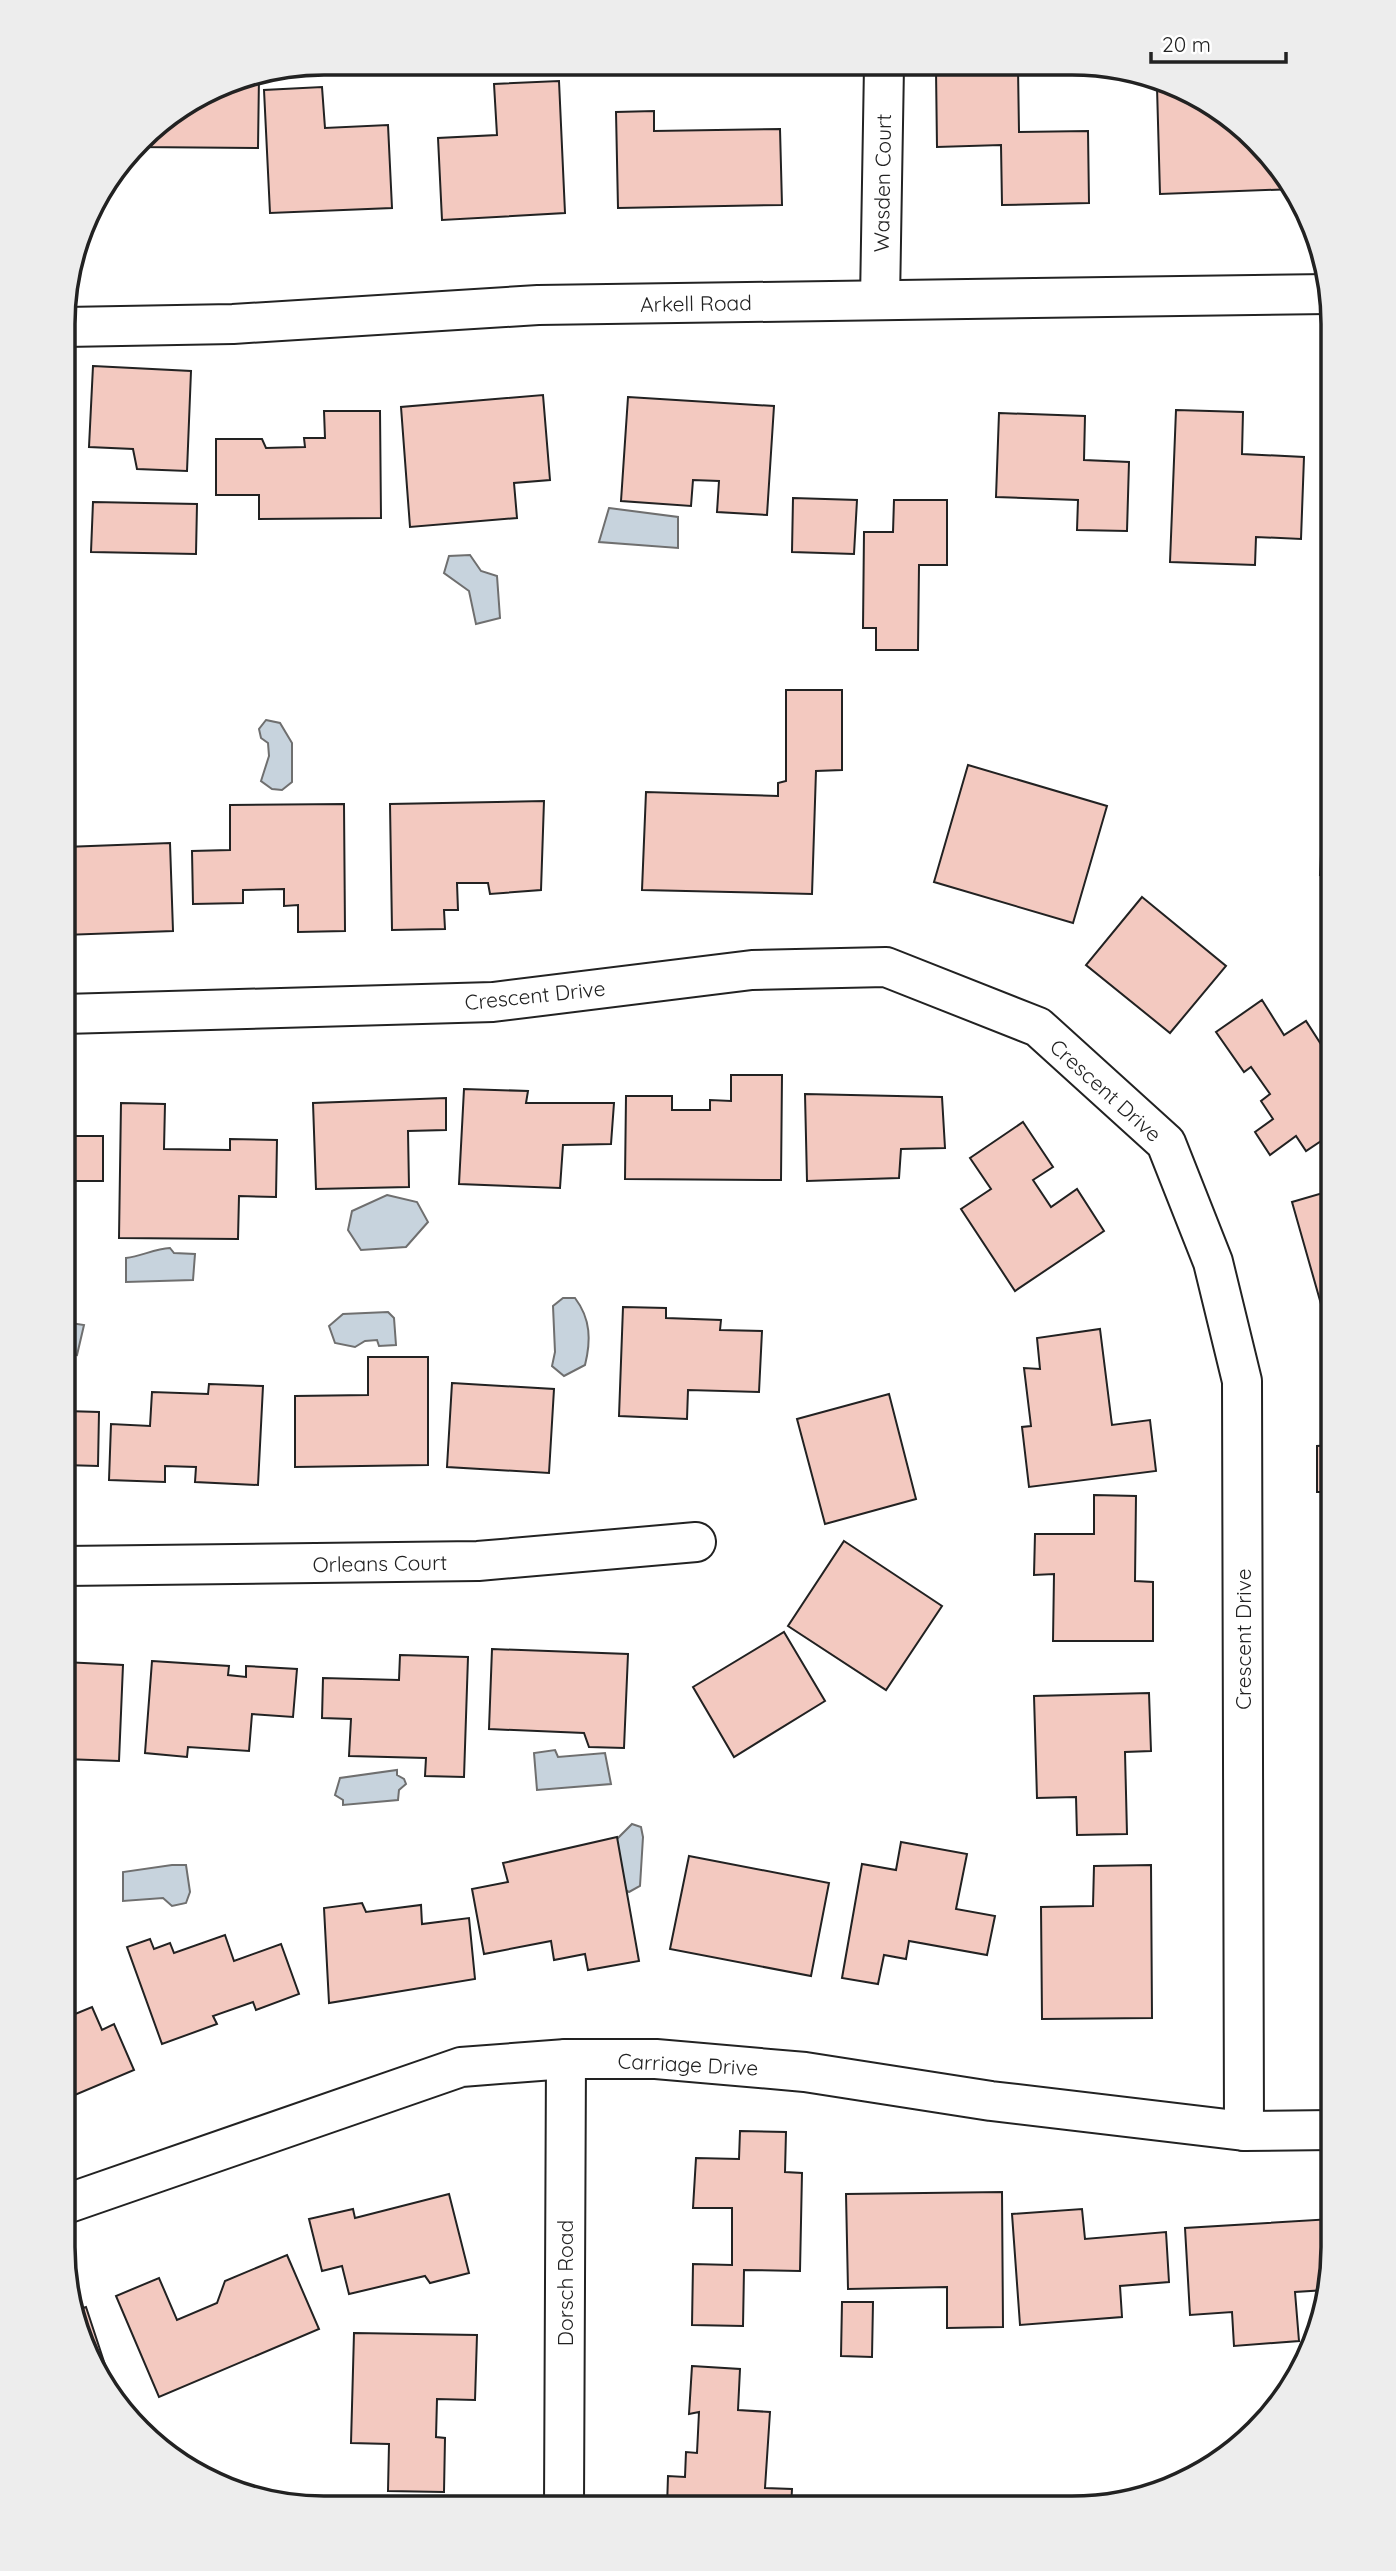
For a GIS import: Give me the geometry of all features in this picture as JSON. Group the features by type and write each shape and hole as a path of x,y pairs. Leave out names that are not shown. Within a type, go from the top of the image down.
{"street":[{"name":"Wasden Court","path":"880,300 884,75"},
{"name":"Arkell Road","path":"75,327 233,324 538,305 1319,294"},
{"name":"Crescent Drive","path":"75,1014 493,1002 752,970 886,967 1038,1027 1166,1143 1213,1262 1242,1381 1244,2131"},
{"name":"Orleans Court","path":"75,1566 478,1561 696,1542"},
{"name":"Carriage Drive","path":"75,2201 461,2067 566,2059 656,2059 805,2072 991,2101 1244,2131 1321,2130"},
{"name":"Dorsch Road","path":"564,2496 566,2059"}],"shaded area":[{"path":"609,508 678,517 678,548 599,542"},
{"path":"470,555 481,571 497,576 500,618 476,624 469,591 444,573 449,556"},
{"path":"266,720 280,723 292,743 292,782 282,790 272,789 261,781 269,756 268,743 261,738 259,729"},
{"path":"387,1195 417,1202 428,1222 406,1247 361,1250 348,1230 352,1211"},
{"path":"170,1248 174,1253 195,1254 193,1280 126,1282 126,1258"},
{"path":"563,1298 575,1298 587,1322 589,1339 585,1365 564,1376 552,1366 555,1352 553,1306"},
{"path":"388,1312 394,1318 396,1345 379,1346 377,1340 365,1341 355,1347 335,1343 329,1326 343,1314"},
{"path":"75,1324 84,1325 75,1355"},
{"path":"555,1750 558,1757 605,1753 611,1784 537,1790 534,1753"},
{"path":"397,1770 397,1775 404,1779 406,1784 399,1790 398,1800 343,1805 343,1800 335,1795 340,1778"},
{"path":"632,1824 641,1827 643,1837 640,1886 629,1892 618,1886 615,1841"},
{"path":"186,1865 190,1892 186,1903 172,1906 163,1898 123,1901 123,1872"}],"building":[{"path":"936,75 1018,75 1019,132 1088,131 1089,203 1002,205 1001,145 937,147"},
{"path":"559,81 565,213 442,220 438,138 497,135 494,84"},
{"path":"259,84 258,148 149,147 186,117 229,94"},
{"path":"322,87 325,128 388,125 392,208 270,213 264,90"},
{"path":"1157,90 1210,117 1236,137 1259,160 1281,189 1160,194"},
{"path":"654,111 654,131 780,129 782,205 618,208 616,112"},
{"path":"93,366 191,371 187,471 137,469 133,449 89,447"},
{"path":"543,395 550,480 514,483 517,518 410,527 401,407"},
{"path":"628,397 774,406 767,515 717,512 719,481 693,480 691,506 621,501"},
{"path":"1176,410 1243,412 1242,454 1304,457 1301,539 1256,537 1255,565 1170,562"},
{"path":"324,411 380,411 381,518 259,519 259,495 216,495 216,439 262,439 266,448 305,447 304,438 325,438"},
{"path":"999,413 1085,416 1084,460 1129,462 1127,531 1077,530 1078,500 996,497"},
{"path":"793,498 857,500 854,554 792,552"},
{"path":"894,500 947,500 947,565 919,565 918,650 876,650 876,628 863,628 864,532 893,532"},
{"path":"93,502 197,504 196,554 91,552"},
{"path":"786,690 842,690 842,770 816,771 812,894 642,890 646,792 778,796 778,783 786,781"},
{"path":"968,765 1107,806 1073,923 934,882"},
{"path":"544,801 541,890 490,894 488,883 457,883 458,910 444,910 445,929 392,930 390,804"},
{"path":"344,804 345,931 298,932 298,905 284,906 284,889 243,890 243,903 193,904 192,851 230,850 230,805"},
{"path":"170,843 173,931 75,935 75,847"},
{"path":"1142,897 1226,966 1170,1033 1086,965"},
{"path":"1262,1000 1284,1035 1306,1021 1321,1044 1321,1141 1306,1151 1296,1136 1270,1155 1255,1132 1273,1119 1261,1101 1270,1094 1251,1067 1244,1072 1216,1032"},
{"path":"731,1075 782,1075 781,1180 625,1179 626,1096 672,1096 672,1110 710,1110 710,1100 731,1101"},
{"path":"464,1089 528,1091 526,1103 614,1103 611,1144 563,1145 560,1188 459,1184"},
{"path":"805,1094 942,1097 945,1148 901,1149 899,1178 807,1181"},
{"path":"446,1098 446,1130 408,1131 409,1187 316,1189 313,1103"},
{"path":"121,1103 165,1104 164,1149 230,1150 230,1139 277,1140 276,1197 239,1196 238,1239 119,1238"},
{"path":"1023,1122 1053,1167 1033,1180 1051,1207 1077,1189 1104,1231 1015,1291 961,1209 991,1189 970,1158"},
{"path":"75,1136 103,1136 103,1181 75,1181"},
{"path":"1321,1194 1321,1304 1292,1202"},
{"path":"623,1307 666,1308 666,1318 721,1320 720,1330 762,1331 759,1392 688,1390 687,1419 619,1416"},
{"path":"1100,1329 1112,1425 1150,1420 1156,1471 1029,1487 1022,1427 1031,1426 1024,1368 1040,1369 1037,1338"},
{"path":"368,1357 428,1357 428,1465 295,1467 295,1396 368,1395"},
{"path":"452,1383 554,1389 549,1473 447,1467"},
{"path":"209,1384 263,1386 258,1485 195,1482 196,1467 165,1466 165,1482 109,1480 111,1424 150,1426 152,1392 208,1394"},
{"path":"889,1394 916,1499 825,1524 797,1419"},
{"path":"75,1411 99,1412 98,1466 75,1465"},
{"path":"1317,1446 1321,1446 1321,1492 1317,1492"},
{"path":"1094,1495 1136,1496 1135,1581 1153,1582 1153,1641 1053,1641 1054,1574 1034,1575 1035,1534 1094,1534"},
{"path":"844,1541 942,1606 886,1690 788,1626"},
{"path":"784,1632 825,1701 734,1757 693,1687"},
{"path":"492,1649 628,1654 624,1748 589,1747 584,1733 489,1729"},
{"path":"400,1655 468,1657 464,1777 425,1776 426,1758 349,1756 351,1719 322,1718 323,1678 399,1680"},
{"path":"152,1661 229,1666 228,1675 246,1677 246,1666 297,1669 293,1717 252,1714 249,1751 188,1747 187,1757 145,1753"},
{"path":"75,1663 123,1665 119,1761 75,1759"},
{"path":"1149,1693 1151,1751 1125,1752 1127,1834 1077,1835 1076,1797 1037,1798 1034,1696"},
{"path":"617,1837 639,1961 588,1970 585,1954 554,1960 551,1941 484,1954 472,1889 508,1882 503,1863"},
{"path":"901,1842 967,1854 956,1909 995,1916 987,1955 909,1941 906,1959 884,1955 878,1984 842,1978 862,1864 896,1870"},
{"path":"689,1856 829,1883 811,1976 670,1949"},
{"path":"1151,1865 1152,2018 1042,2019 1041,1907 1093,1906 1094,1866"},
{"path":"362,1903 366,1912 421,1905 422,1924 469,1918 475,1979 329,2003 324,1908"},
{"path":"225,1935 234,1961 281,1944 299,1994 256,2010 253,2002 213,2016 217,2024 162,2044 127,1947 150,1939 154,1949 170,1943 174,1953"},
{"path":"92,2007 102,2030 114,2024 134,2070 75,2095 75,2014"},
{"path":"740,2131 786,2132 785,2172 802,2173 800,2271 744,2270 743,2326 692,2325 693,2264 732,2265 732,2208 693,2208 696,2158 739,2159"},
{"path":"1002,2192 1003,2327 947,2328 947,2287 848,2289 846,2194"},
{"path":"449,2194 469,2273 430,2283 425,2276 349,2294 342,2266 322,2271 309,2219 353,2209 355,2218"},
{"path":"1082,2209 1085,2239 1166,2232 1169,2282 1120,2286 1122,2317 1020,2325 1012,2214"},
{"path":"1321,2220 1317,2291 1295,2292 1299,2341 1234,2346 1232,2312 1190,2315 1185,2228"},
{"path":"287,2255 319,2329 159,2397 116,2296 159,2278 177,2320 217,2303 225,2281"},
{"path":"842,2302 873,2302 872,2357 841,2356"},
{"path":"86,2307 104,2363 88,2327 83,2308"},
{"path":"354,2333 477,2335 475,2400 437,2399 436,2437 445,2438 444,2492 388,2491 389,2444 351,2443"},
{"path":"692,2366 740,2369 738,2410 770,2412 765,2488 792,2489 792,2496 667,2496 668,2476 685,2477 686,2452 697,2453 699,2412 689,2414"}]}
